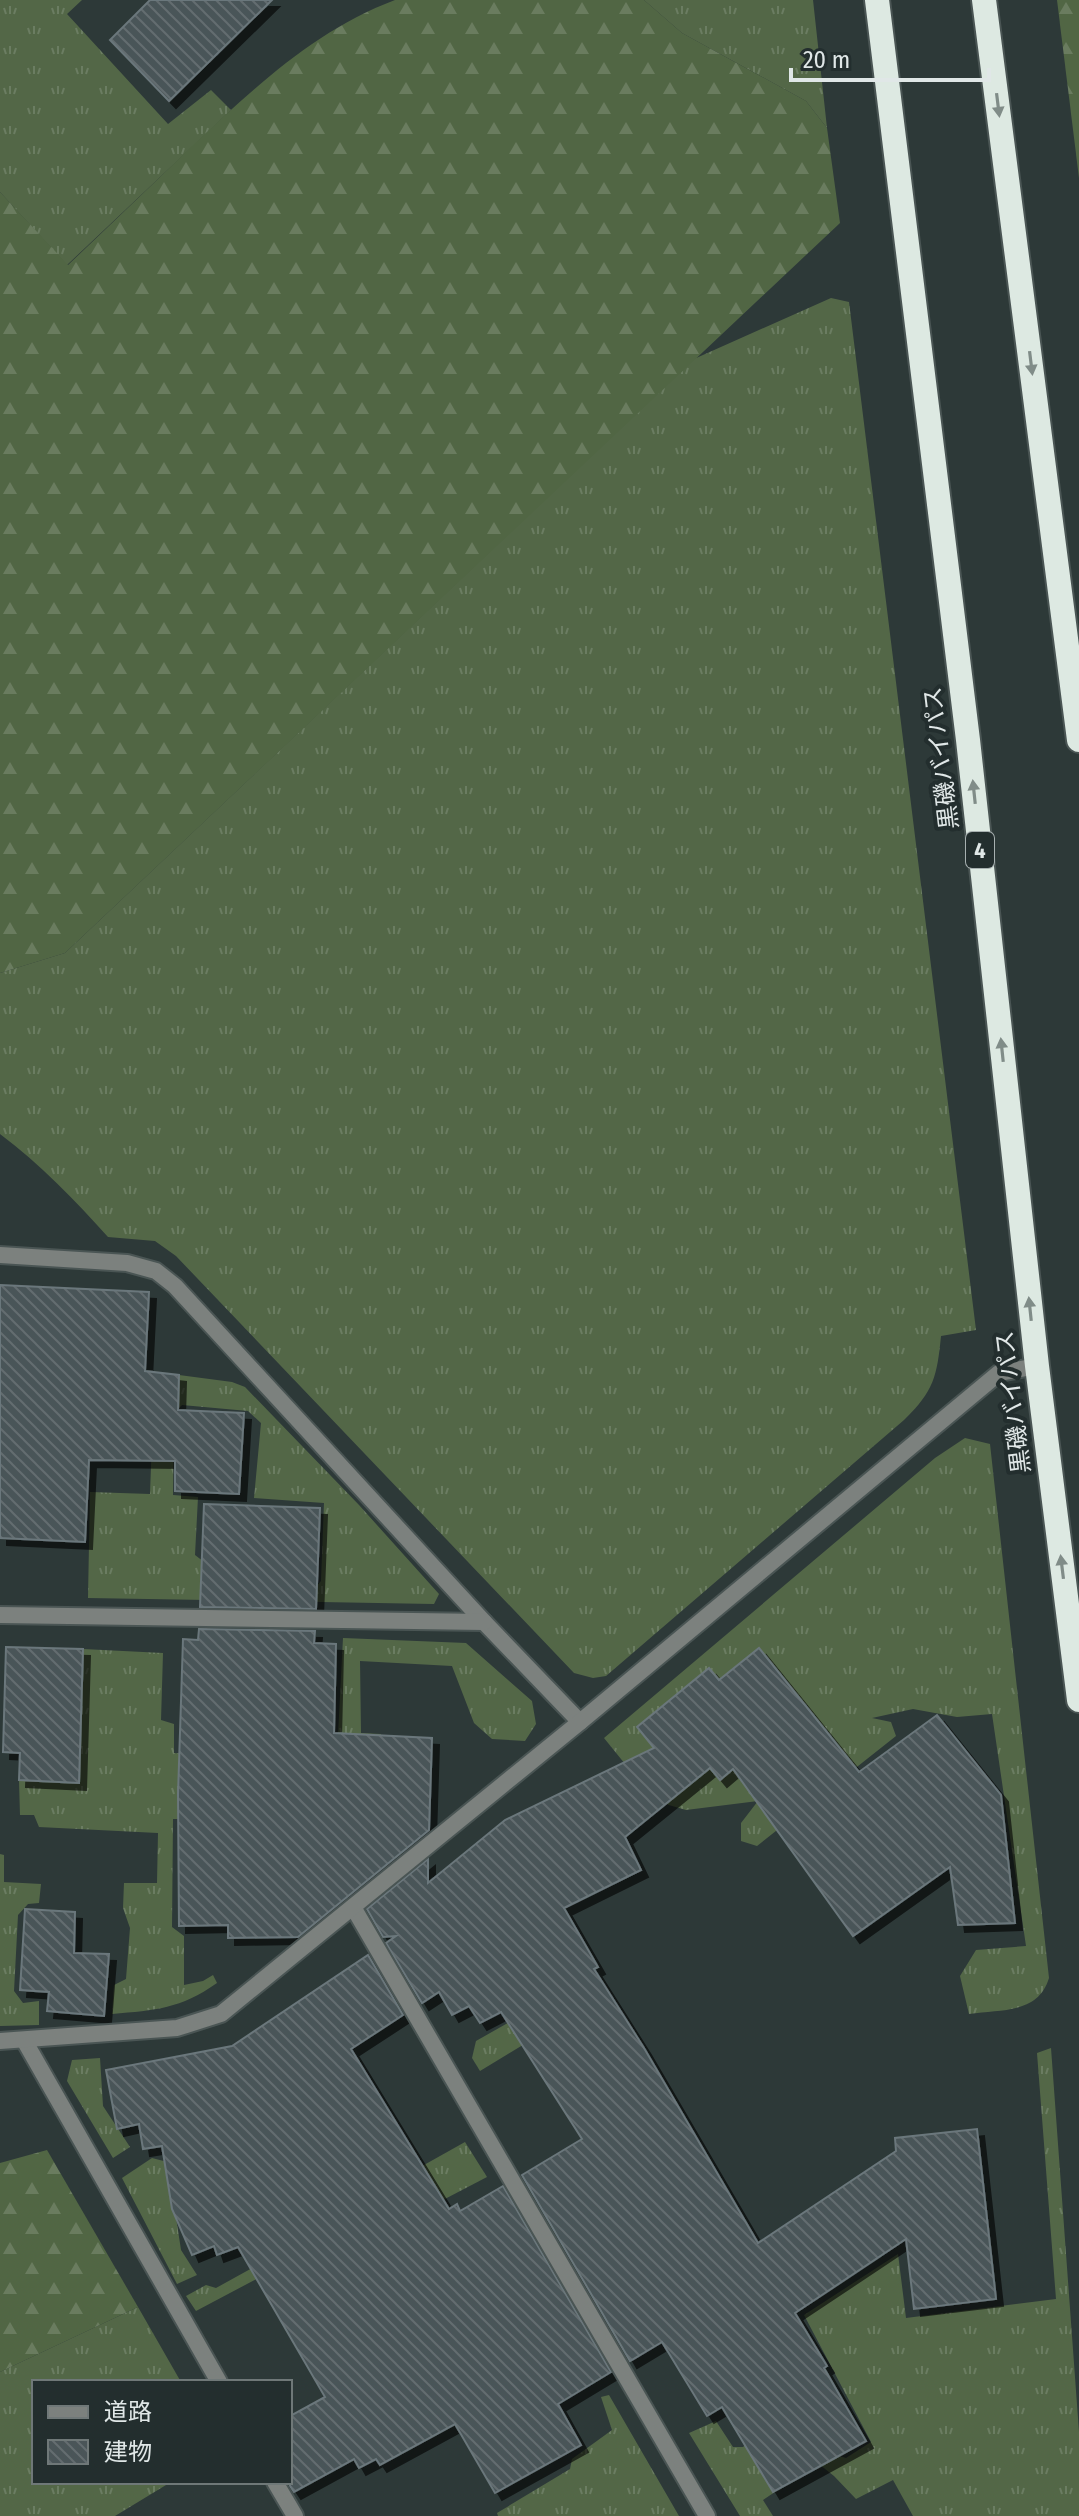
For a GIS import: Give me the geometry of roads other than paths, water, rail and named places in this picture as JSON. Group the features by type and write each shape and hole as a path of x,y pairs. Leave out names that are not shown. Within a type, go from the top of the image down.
{"highway":[{"name":"黒磯バイパス","path":"877,0 968,740 1037,1366 1079,1700"},
{"path":"984,0 1079,740"}],"street":[{"path":"0,1255 127,1263 156,1271 175,1286 580,1722"},
{"path":"0,2041 177,2028 221,2014 580,1722 999,1373 1037,1366"},
{"path":"0,1615 484,1622"},
{"path":"353,1907 707,2516"},
{"path":"24,2040 218,2380"},
{"path":"276,2484 295,2516"}]}
